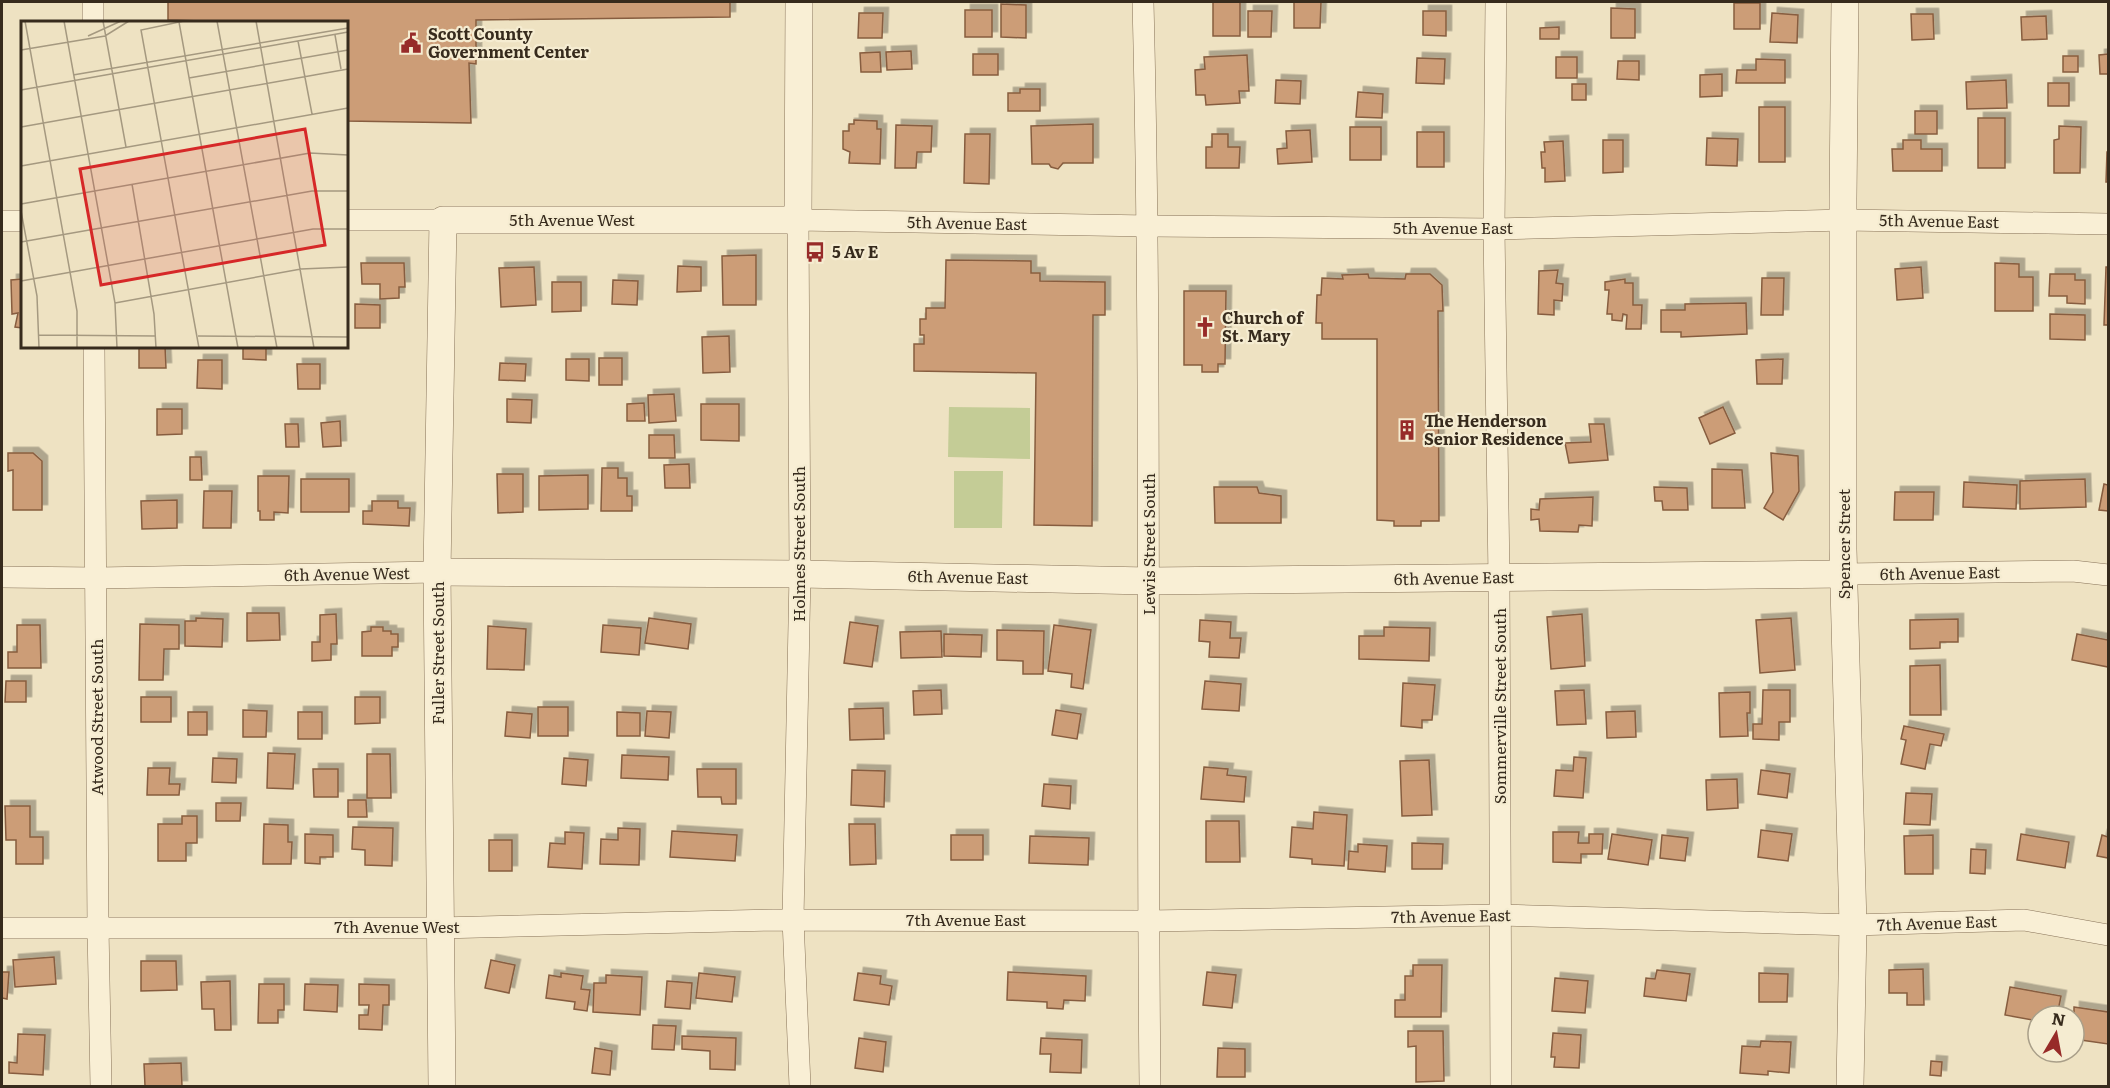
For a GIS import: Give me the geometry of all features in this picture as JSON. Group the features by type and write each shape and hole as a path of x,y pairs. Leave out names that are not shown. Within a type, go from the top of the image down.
{"street":[{"path":"93,2 93,21"},
{"name":"Holmes Street South","path":"799,2 800,574 793,919 800,1086"},
{"name":"Lewis Street South","path":"1143,2 1149,226 1148,921 1150,1086"},
{"name":"Sommerville Street South","path":"1496,2 1494,229 1499,578 1501,1086"},
{"name":"Spencer Street","path":"1845,2 1843,574 1852,926 1850,1086"},
{"name":"5th Avenue West","path":"348,220 798,220"},
{"name":"Fuller Street South","path":"442,1086 437,572 443,220"},
{"name":"5th Avenue East","path":"798,220 1494,229 1844,220 2109,224"},
{"path":"2,221 21,221"},
{"name":"Atwood Street South","path":"94,348 101,1086"},
{"name":"6th Avenue East","path":"800,574 1148,581 2073,571 2109,575"},
{"name":"6th Avenue West","path":"2,577 97,578 437,572 800,574"},
{"name":"7th Avenue East","path":"793,919 1148,921 1500,915 1852,926 2024,920 2109,935"},
{"name":"7th Avenue West","path":"2,927 439,928 793,919"}],"green space":[{"path":"949,407 1030,408 1030,459 948,457"},
{"path":"954,471 1003,471 1002,528 954,528"}],"building":[{"name":"Scott County Government Center","path":"168,2 730,2 730,17 476,20 476,64 469,63 471,123 348,121 348,21 168,20"},
{"path":"1213,2 1240,2 1240,36 1213,36"},
{"path":"1294,2 1321,2 1320,28 1294,28"},
{"path":"1734,3 1760,3 1760,29 1734,29"},
{"path":"1001,4 1026,5 1026,38 1001,37"},
{"path":"1611,8 1635,9 1635,38 1611,38"},
{"path":"965,10 992,10 992,37 965,37"},
{"path":"1248,11 1272,11 1271,37 1248,37"},
{"path":"1423,11 1446,11 1446,36 1423,35"},
{"path":"859,13 883,13 882,38 858,38"},
{"path":"1772,13 1798,15 1797,43 1770,42"},
{"path":"1911,14 1933,14 1934,39 1912,40"},
{"path":"2046,16 2047,39 2022,40 2021,17"},
{"path":"1559,27 1559,39 1540,39 1540,28"},
{"path":"911,51 912,69 887,70 886,52"},
{"path":"880,52 881,72 861,72 860,53"},
{"path":"973,54 998,54 998,75 973,75"},
{"path":"2108,54 2108,74 2100,74 2099,55"},
{"path":"1247,55 1249,91 1239,91 1240,103 1206,105 1205,95 1196,95 1195,70 1205,69 1204,57"},
{"path":"2063,56 2078,56 2078,72 2063,72"},
{"path":"1556,57 1577,57 1577,78 1556,78"},
{"path":"1417,58 1445,59 1444,84 1416,83"},
{"path":"1756,59 1785,60 1785,83 1736,83 1737,70 1756,70"},
{"path":"1618,61 1639,61 1639,80 1617,79"},
{"path":"1722,74 1722,96 1700,97 1700,75"},
{"path":"1276,80 1301,81 1300,104 1275,103"},
{"path":"2006,80 2007,108 1967,109 1966,82"},
{"path":"2048,83 2069,83 2069,106 2048,106"},
{"path":"1572,84 1586,84 1586,100 1572,100"},
{"path":"1020,89 1040,89 1040,111 1008,111 1008,93 1020,93"},
{"path":"1358,92 1383,94 1382,118 1356,117"},
{"path":"1759,107 1785,107 1785,162 1759,162"},
{"path":"1915,111 1937,111 1937,134 1915,134"},
{"path":"1978,118 2005,118 2005,168 1978,168"},
{"path":"854,120 877,121 877,129 881,129 880,164 849,163 850,152 843,149 843,131 849,131 849,124 854,124"},
{"path":"1093,124 1093,163 1063,163 1058,169 1049,164 1032,164 1031,126"},
{"path":"896,125 932,126 931,152 917,152 916,168 895,168"},
{"path":"2059,126 2081,127 2080,173 2054,173 2054,140 2059,139"},
{"path":"1350,127 1381,127 1381,160 1350,160"},
{"path":"1310,130 1312,162 1278,164 1277,149 1287,148 1286,131"},
{"path":"1417,132 1444,132 1444,167 1417,167"},
{"path":"965,134 990,134 989,184 964,183"},
{"path":"1212,134 1228,134 1228,147 1240,147 1239,168 1206,168 1206,147 1212,147"},
{"path":"1707,138 1738,139 1737,166 1706,165"},
{"path":"1603,140 1623,140 1623,172 1603,173"},
{"path":"1903,140 1921,140 1921,149 1942,149 1942,171 1893,171 1892,149 1903,149"},
{"path":"1563,141 1565,181 1545,182 1545,168 1542,168 1541,152 1545,152 1544,142"},
{"path":"2107,152 2108,182 2106,182"},
{"path":"756,255 756,305 723,305 722,256"},
{"path":"946,260 1031,261 1031,273 1040,273 1040,281 1105,282 1105,315 1093,315 1092,526 1034,525 1036,373 914,371 914,344 924,344 924,335 920,335 920,319 926,319 926,308 945,308"},
{"path":"361,263 404,263 405,287 399,287 399,298 380,299 380,284 362,284"},
{"path":"1995,263 2019,264 2019,277 2033,277 2033,311 1995,311"},
{"path":"678,266 701,267 701,291 677,292"},
{"path":"534,267 536,305 501,307 499,268"},
{"path":"1921,267 1923,298 1897,300 1895,269"},
{"path":"2106,267 2108,267 2108,325 2104,325"},
{"path":"1558,270 1556,283 1563,284 1562,301 1554,300 1554,315 1538,314 1539,271"},
{"name":"The Henderson Senior Residence","path":"1368,274 1369,278 1405,279 1406,274 1430,274 1442,285 1443,311 1438,311 1439,521 1421,521 1421,526 1394,526 1394,521 1377,520 1377,339 1322,339 1322,323 1316,323 1317,295 1321,295 1322,278 1343,279 1342,275"},
{"path":"2050,274 2075,274 2075,280 2085,280 2085,304 2067,303 2067,296 2049,296"},
{"path":"1762,278 1784,278 1783,315 1761,315"},
{"path":"21,279 21,328 15,327 18,313 12,314 11,280"},
{"path":"1625,279 1625,283 1633,283 1633,305 1642,305 1641,329 1626,329 1627,315 1623,314 1622,321 1612,320 1612,314 1607,314 1609,290 1605,290 1605,282"},
{"path":"613,280 638,281 637,305 612,304"},
{"path":"552,282 581,282 581,311 552,312"},
{"name":"Church of St. Mary","path":"1184,291 1226,291 1225,364 1218,364 1218,372 1202,372 1202,365 1184,365"},
{"path":"1746,303 1747,334 1681,337 1681,332 1661,332 1661,310 1685,310 1685,304"},
{"path":"355,304 380,305 380,328 355,328"},
{"path":"2050,314 2085,315 2085,340 2050,339"},
{"path":"729,336 730,372 703,373 702,337"},
{"path":"139,348 165,348 166,368 139,368"},
{"path":"243,348 266,348 266,360 243,359"},
{"path":"599,358 622,358 622,385 599,385"},
{"path":"566,359 589,359 589,381 566,380"},
{"path":"1783,359 1782,384 1757,384 1756,360"},
{"path":"198,360 222,360 222,389 197,388"},
{"path":"500,363 526,364 525,381 499,380"},
{"path":"297,364 320,364 320,389 298,389"},
{"path":"674,394 676,421 649,423 648,395"},
{"path":"507,399 532,400 531,423 507,422"},
{"path":"644,403 645,421 627,421 627,404"},
{"path":"701,404 739,404 739,441 701,440"},
{"path":"1723,407 1735,433 1710,444 1699,418"},
{"path":"157,409 182,409 182,434 157,435"},
{"path":"340,421 341,446 323,447 321,423"},
{"path":"285,424 298,424 299,447 286,447"},
{"path":"1589,424 1604,424 1608,460 1569,463 1565,443 1591,442"},
{"path":"649,435 674,435 675,458 649,458"},
{"path":"8,453 33,453 42,461 42,510 13,510 13,470 8,471"},
{"path":"1771,453 1798,456 1799,491 1783,520 1764,508 1773,492"},
{"path":"190,457 201,457 202,480 190,480"},
{"path":"689,464 690,488 665,488 664,465"},
{"path":"602,468 618,468 618,478 627,478 627,496 632,496 632,511 601,511"},
{"path":"1712,469 1742,470 1745,508 1712,508"},
{"path":"497,474 523,474 523,512 498,513"},
{"path":"588,475 588,509 539,510 539,476"},
{"path":"258,476 289,476 288,513 274,512 274,520 260,520"},
{"path":"301,479 349,479 349,512 301,512"},
{"path":"2085,479 2086,507 2020,509 2020,481"},
{"path":"1964,482 2017,485 2016,509 1963,507"},
{"path":"2104,484 2108,485 2108,511 2099,510"},
{"path":"1214,487 1257,487 1259,493 1281,496 1281,523 1215,523"},
{"path":"1654,487 1687,488 1688,510 1663,510 1662,501 1655,501"},
{"path":"204,491 232,491 231,528 203,528"},
{"path":"1895,492 1934,492 1933,520 1894,520"},
{"path":"1593,497 1592,526 1579,525 1578,532 1540,531 1539,519 1531,520 1531,509 1539,510 1540,499"},
{"path":"177,500 177,528 142,529 141,501"},
{"path":"372,501 398,501 398,508 410,508 409,526 363,524 363,511 372,511"},
{"path":"247,613 279,613 280,640 247,641"},
{"path":"336,614 337,644 331,644 331,660 312,661 312,642 320,642 320,615"},
{"path":"1582,614 1585,666 1551,669 1547,617"},
{"path":"196,618 223,619 222,647 185,646 185,621 196,621"},
{"path":"649,618 691,624 688,649 645,643"},
{"path":"1791,618 1795,670 1760,673 1756,620"},
{"path":"1958,619 1958,642 1940,642 1940,648 1910,649 1910,620"},
{"path":"1200,620 1231,622 1230,638 1241,638 1239,658 1209,657 1210,642 1199,641"},
{"path":"850,622 878,626 872,667 844,663"},
{"path":"140,624 179,625 179,649 164,649 163,680 139,680"},
{"path":"17,625 40,625 41,668 8,668 8,652 17,652"},
{"path":"603,625 641,628 639,655 601,652"},
{"path":"1054,625 1091,630 1083,689 1071,687 1072,674 1048,671"},
{"path":"488,626 526,629 524,670 487,669"},
{"path":"371,627 383,627 383,631 398,634 398,647 392,647 392,656 362,656 362,632 371,631"},
{"path":"1384,627 1430,628 1429,661 1359,659 1359,636 1384,636"},
{"path":"997,630 1044,631 1043,674 1023,674 1023,661 997,660"},
{"path":"941,631 942,657 901,658 900,632"},
{"path":"944,634 982,635 981,657 944,656"},
{"path":"2077,634 2108,640 2108,667 2072,660"},
{"path":"1940,665 1941,715 1910,715 1910,666"},
{"path":"6,681 26,681 26,702 5,702"},
{"path":"1205,681 1241,684 1239,711 1202,709"},
{"path":"1403,683 1435,685 1432,720 1422,720 1422,728 1401,726"},
{"path":"941,690 942,714 914,715 913,691"},
{"path":"1584,690 1586,724 1557,725 1555,691"},
{"path":"1763,690 1790,690 1790,722 1779,722 1779,740 1753,739 1753,724 1762,724"},
{"path":"1750,692 1750,713 1747,713 1748,736 1720,737 1719,693"},
{"path":"141,697 171,697 171,722 141,722"},
{"path":"355,697 380,697 380,723 355,724"},
{"path":"538,707 568,707 568,736 538,736"},
{"path":"883,708 884,739 850,740 849,709"},
{"path":"243,710 267,711 266,737 243,737"},
{"path":"1056,710 1081,714 1077,739 1052,735"},
{"path":"647,711 671,712 669,738 645,736"},
{"path":"1635,711 1636,737 1607,738 1606,712"},
{"path":"188,712 207,712 207,735 188,735"},
{"path":"298,712 322,712 322,739 298,739"},
{"path":"507,712 532,714 530,738 505,736"},
{"path":"617,712 640,713 640,736 617,736"},
{"path":"1904,726 1944,734 1941,746 1930,744 1925,769 1901,764 1906,740 1901,739"},
{"path":"268,753 295,754 293,789 267,788"},
{"path":"367,754 390,754 391,798 367,798"},
{"path":"622,755 669,757 668,780 621,778"},
{"path":"1574,757 1586,758 1583,798 1554,796 1556,770 1573,771"},
{"path":"213,758 237,759 236,783 212,782"},
{"path":"564,758 588,760 586,786 562,784"},
{"path":"1429,760 1432,815 1402,816 1400,761"},
{"path":"1204,767 1228,769 1227,775 1246,777 1244,802 1201,799"},
{"path":"148,768 170,768 169,784 180,784 179,795 147,795"},
{"path":"313,769 338,769 338,797 314,797"},
{"path":"697,769 736,769 736,804 722,804 721,797 698,797"},
{"path":"852,770 885,771 884,807 851,805"},
{"path":"1761,770 1790,774 1787,798 1758,794"},
{"path":"1737,779 1738,808 1707,810 1706,780"},
{"path":"1044,784 1071,786 1070,809 1042,806"},
{"path":"1906,793 1932,794 1930,825 1904,824"},
{"path":"348,800 366,800 367,817 348,817"},
{"path":"216,803 241,803 240,821 216,821"},
{"path":"5,806 30,806 30,837 43,837 43,864 16,864 16,840 6,840"},
{"path":"1314,812 1347,815 1344,866 1312,864 1312,859 1290,857 1292,827 1313,829"},
{"path":"182,816 197,816 197,843 186,843 186,861 158,861 158,824 182,824"},
{"path":"1206,821 1239,821 1240,862 1206,862"},
{"path":"264,824 288,825 288,842 292,842 291,864 263,864"},
{"path":"849,824 875,824 876,864 850,865"},
{"path":"353,827 393,828 392,866 365,865 365,850 352,849"},
{"path":"618,828 640,829 639,865 600,864 601,839 618,840"},
{"path":"1761,830 1792,834 1788,861 1758,857"},
{"path":"672,831 737,835 735,861 670,857"},
{"path":"565,832 584,833 582,869 548,867 550,843 565,844"},
{"path":"1553,832 1579,832 1578,843 1589,843 1589,834 1603,834 1602,854 1581,854 1581,863 1553,862"},
{"path":"305,834 333,835 333,857 320,857 320,864 305,863"},
{"path":"1612,834 1652,840 1648,865 1608,859"},
{"path":"2021,834 2069,842 2065,868 2017,860"},
{"path":"951,835 983,835 983,860 951,860"},
{"path":"1662,835 1688,838 1685,861 1660,858"},
{"path":"1933,835 1933,874 1905,874 1904,836"},
{"path":"2102,835 2108,837 2108,858 2097,856"},
{"path":"1030,836 1089,838 1088,865 1029,863"},
{"path":"489,840 512,840 512,871 489,871"},
{"path":"1412,843 1443,844 1442,869 1412,869"},
{"path":"1358,844 1387,846 1385,872 1348,869 1349,851 1358,852"},
{"path":"1971,849 1986,850 1985,874 1970,873"},
{"path":"54,957 56,984 15,987 13,960"},
{"path":"491,960 515,965 509,993 485,988"},
{"path":"141,961 176,961 177,990 141,991"},
{"path":"1413,965 1442,965 1441,1017 1395,1017 1395,1000 1405,1000 1405,976 1413,976"},
{"path":"1923,969 1924,1005 1907,1005 1907,993 1889,993 1889,970"},
{"path":"1657,970 1690,974 1686,1001 1644,996 1646,978 1655,979"},
{"path":"2,972 9,972 7,999 2,998"},
{"path":"1008,972 1086,976 1085,1001 1064,1000 1063,1009 1047,1008 1047,1002 1007,1000"},
{"path":"1207,972 1236,975 1232,1008 1203,1005"},
{"path":"561,973 583,976 581,989 590,990 587,1011 574,1009 575,1002 546,998 549,975 561,977"},
{"path":"699,973 735,977 732,1002 696,998"},
{"path":"858,973 881,976 880,984 892,986 889,1005 854,1000"},
{"path":"1759,973 1788,974 1787,1002 1759,1002"},
{"path":"606,975 642,977 640,1015 593,1012 594,983 606,983"},
{"path":"1555,978 1588,981 1585,1013 1552,1011"},
{"path":"230,981 231,1030 215,1030 214,1009 202,1009 201,982"},
{"path":"667,981 692,983 690,1009 665,1007"},
{"path":"259,984 284,984 284,1010 278,1010 278,1023 258,1023"},
{"path":"305,984 338,985 337,1012 304,1010"},
{"path":"359,984 389,985 389,1005 383,1005 382,1030 359,1029 359,1015 368,1015 369,1005 359,1005"},
{"path":"2010,987 2061,996 2059,1004 2026,1004 2026,1019 2005,1015"},
{"path":"2086,1009 2108,1012 2108,1044 2086,1041"},
{"path":"653,1025 676,1026 674,1050 652,1049"},
{"path":"1408,1031 1443,1031 1444,1081 1416,1082 1416,1046 1408,1047"},
{"path":"1553,1033 1581,1035 1579,1068 1554,1067 1555,1057 1551,1057"},
{"path":"18,1034 45,1035 43,1075 9,1073 9,1062 17,1063"},
{"path":"682,1036 736,1038 735,1070 710,1069 710,1051 682,1049"},
{"path":"859,1038 886,1042 883,1072 855,1068"},
{"path":"1041,1038 1082,1040 1081,1073 1050,1072 1051,1054 1040,1054"},
{"path":"1761,1041 1791,1042 1789,1073 1768,1071 1768,1075 1740,1073 1742,1046 1760,1047"},
{"path":"595,1048 612,1051 610,1075 592,1073"},
{"path":"1218,1048 1245,1049 1245,1077 1217,1077"},
{"path":"1931,1061 1942,1062 1941,1076 1930,1075"},
{"path":"181,1063 182,1086 145,1086 144,1064"}],"place":[{"name":"Scott County Government Center","path":"411,43"},
{"name":"5 Av E","path":"815,252"},
{"name":"Church of St. Mary","path":"1205,327"},
{"name":"The Henderson Senior Residence","path":"1407,430"}]}
